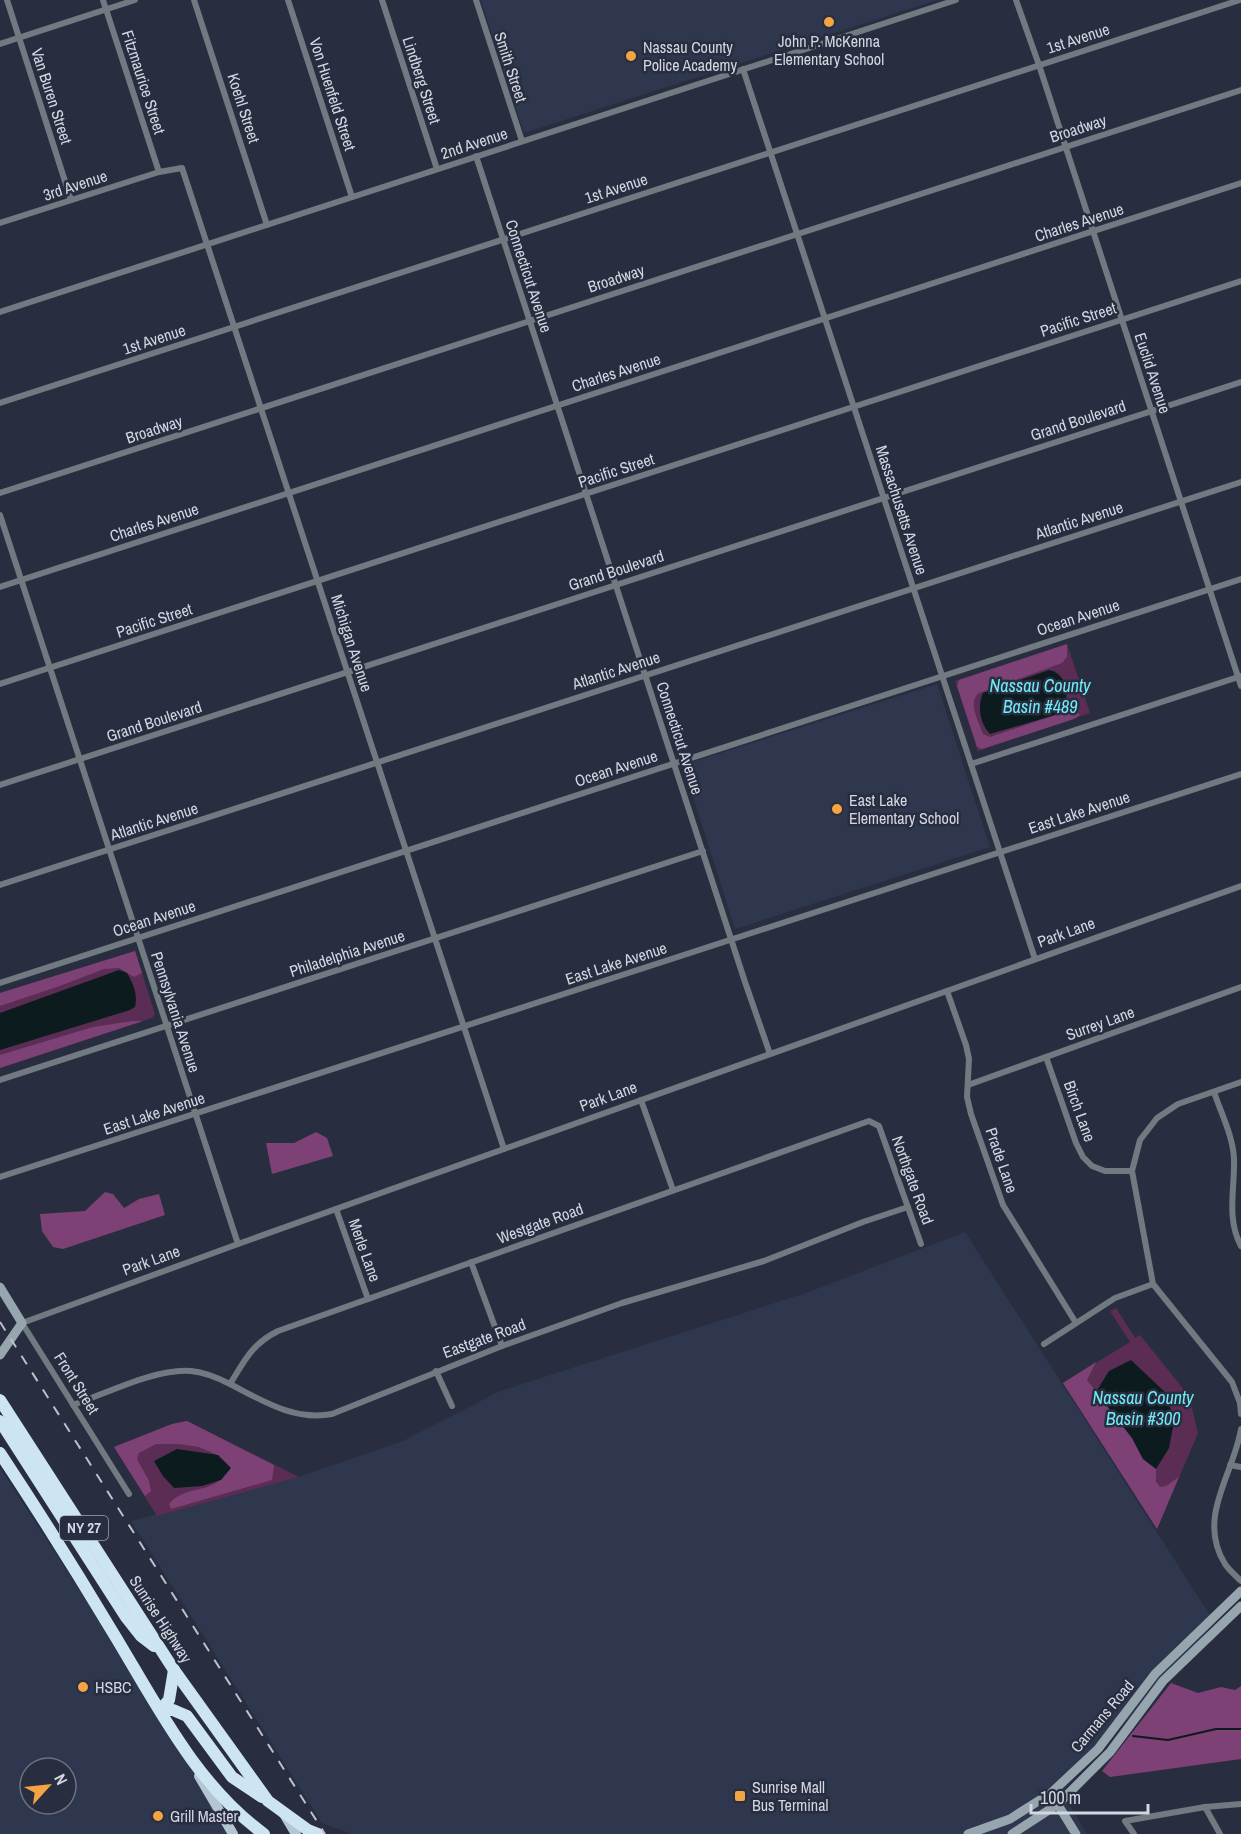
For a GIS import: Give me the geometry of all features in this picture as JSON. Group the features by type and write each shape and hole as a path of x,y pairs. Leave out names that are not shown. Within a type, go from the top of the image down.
{"highway":[{"name":"Sunrise Highway","path":"0,1401 174,1670 268,1801 308,1830 318,1834"},
{"path":"0,1421 126,1617 141,1635 166,1657"},
{"name":"NY 27","path":"0,1453 38,1510 184,1750 221,1797 243,1819 264,1834"},
{"path":"38,1510 60,1532 90,1539"},
{"path":"160,1710 169,1700 174,1670"},
{"path":"160,1710 172,1710 187,1716 232,1777 268,1801"}],"main road":[{"path":"184,1750 233,1834"},
{"path":"281,1810 296,1834"}],"street":[{"name":"Van Buren Street","path":"7,0 71,200"},
{"name":"Fitzmaurice Street","path":"103,0 159,172"},
{"path":"0,44 135,0"},
{"name":"Koehl Street","path":"194,0 267,225"},
{"name":"Von Huenfeld Street","path":"288,0 352,197"},
{"name":"Lindberg Street","path":"382,0 437,169"},
{"name":"Smith Street","path":"476,0 522,141"},
{"name":"2nd Avenue","path":"0,312 956,0"},
{"name":"Euclid Avenue","path":"1016,0 1240,677 1241,686"},
{"name":"1st Avenue","path":"0,403 1240,0"},
{"name":"Massachusetts Avenue","path":"743,69 1035,959"},
{"name":"Broadway","path":"0,493 1241,90"},
{"name":"Connecticut Avenue","path":"476,156 770,1054"},
{"name":"Michigan Avenue","path":"159,172 183,168 504,1149"},
{"name":"3rd Avenue","path":"0,223 159,172"},
{"name":"Charles Avenue","path":"0,587 1241,183"},
{"name":"Pacific Street","path":"0,684 1241,281"},
{"name":"Grand Boulevard","path":"0,785 1241,382"},
{"name":"Atlantic Avenue","path":"0,885 1241,482"},
{"name":"Pennsylvania Avenue","path":"0,515 238,1244"},
{"name":"Ocean Avenue","path":"0,983 1241,579"},
{"path":"971,764 1240,677"},
{"name":"East Lake Avenue","path":"0,1177 1241,774"},
{"name":"Philadelphia Avenue","path":"0,1080 703,851"},
{"name":"Park Lane","path":"22,1323 1241,886"},
{"name":"Surrey Lane","path":"968,1085 1241,987"},
{"name":"Prade Lane","path":"947,991 969,1059 967,1096 971,1114 1003,1205 1076,1323"},
{"name":"Birch Lane","path":"1046,1057 1083,1157 1092,1166 1105,1171 1132,1171"},
{"path":"1241,1082 1178,1104 1156,1118 1140,1140 1132,1171 1153,1284 1229,1376 1237,1391 1241,1414"},
{"path":"1214,1092 1233,1144 1232,1211 1234,1228 1241,1246"},
{"path":"642,1100 673,1190"},
{"name":"Westgate Road","path":"230,1384 249,1353 264,1338 278,1331 860,1124 869,1121 879,1126"},
{"name":"Northgate Road","path":"879,1126 921,1244"},
{"path":"1233,1180 1241,1181"},
{"name":"Eastgate Road","path":"73,1405 157,1374 177,1370 204,1373 285,1411 303,1416 321,1416 347,1408 502,1346 622,1303 764,1261 908,1207"},
{"name":"Merle Lane","path":"336,1209 368,1299"},
{"path":"471,1262 502,1346"},
{"path":"1044,1344 1115,1298 1153,1284"},
{"name":"Front Street","path":"0,1287 129,1494"},
{"path":"0,1355 22,1323"},
{"path":"436,1371 452,1406"},
{"path":"1241,1429 1236,1450 1217,1500 1214,1530 1217,1546 1226,1564 1241,1581"},
{"path":"1230,1465 1241,1467"},
{"name":"Carmans Road","path":"974,1833 1010,1819 1051,1793 1098,1749 1155,1674 1241,1591"},
{"name":"Carmans Road","path":"1012,1834 1058,1804 1110,1752 1162,1681 1241,1606"},
{"path":"1051,1793 1076,1834"},
{"path":"1134,1834 1125,1821 1205,1807 1241,1804"},
{"path":"1205,1807 1220,1834"}],"shaded area":[{"name":"Nassau County Police Academy","path":"481,0 937,0 524,133"},
{"name":"Nassau County Basin #489","path":"1067,644 1090,713 978,751 955,681"},
{"path":"1067,644 1067,657 1062,663 979,693 974,707 983,734 990,737 1061,713 1080,715 1074,719 982,749 977,747 957,686 959,680"},
{"name":"East Lake Elementary School","path":"937,684 990,847 735,929 683,765"},
{"path":"135,951 155,1014 152,1018 0,1068 0,993"},
{"path":"135,951 142,973 134,977 119,968 104,969 0,1006 0,993"},
{"path":"143,1021 0,1068 0,1055 93,1027"},
{"path":"316,1132 327,1138 333,1156 272,1174 266,1143 294,1143"},
{"path":"105,1192 113,1194 124,1208 139,1199 159,1194 165,1215 63,1249 53,1247 42,1231 40,1214 85,1211"},
{"path":"965,1232 1215,1623 1062,1792 1087,1834 352,1834 322,1823 131,1521 298,1477 403,1441 500,1391 806,1293"},
{"path":"1116,1308 1135,1338 1140,1335 1189,1396 1198,1433 1157,1529 1063,1383 1130,1342 1110,1311"},
{"path":"1096,1362 1087,1380 1132,1438 1143,1459 1156,1469 1156,1482 1160,1487 1166,1486 1179,1477 1157,1529 1063,1383"},
{"path":"187,1421 299,1477 157,1516 114,1447 172,1424"},
{"path":"187,1421 274,1465 272,1480 171,1509 169,1504 175,1498 216,1483 226,1466 215,1454 199,1447 156,1444 139,1453 137,1459 149,1481 151,1491 145,1496 114,1447 172,1424"},
{"path":"0,1468 76,1585 234,1834 0,1834"},
{"path":"1171,1683 1198,1693 1221,1687 1235,1690 1241,1686 1241,1759 1110,1777 1102,1771"}],"water":[{"name":"Nassau County Basin #489","path":"1049,670 1060,676 1066,687 1065,707 1062,713 990,734 980,715 983,693"},
{"path":"119,970 127,973 131,981 135,994 135,1007 0,1050 0,1013"},
{"name":"Nassau County Basin #300","path":"1131,1360 1167,1394 1174,1422 1169,1448 1156,1469 1143,1459 1132,1438 1096,1392 1109,1371"},
{"path":"177,1449 218,1455 231,1468 221,1480 202,1486 174,1488 154,1461"}],"waterway":[{"path":"1133,1736 1168,1740 1216,1729 1241,1729"}],"railway":[{"path":"0,1322 325,1834"}],"place":[{"name":"John P. McKenna Elementary School","path":"829,22"},
{"name":"Nassau County Police Academy","path":"631,56"},
{"name":"East Lake Elementary School","path":"837,809"},
{"name":"HSBC","path":"83,1687"},
{"name":"Sunrise Mall Bus Terminal","path":"740,1796"},
{"name":"Grill Master","path":"158,1816"}]}
